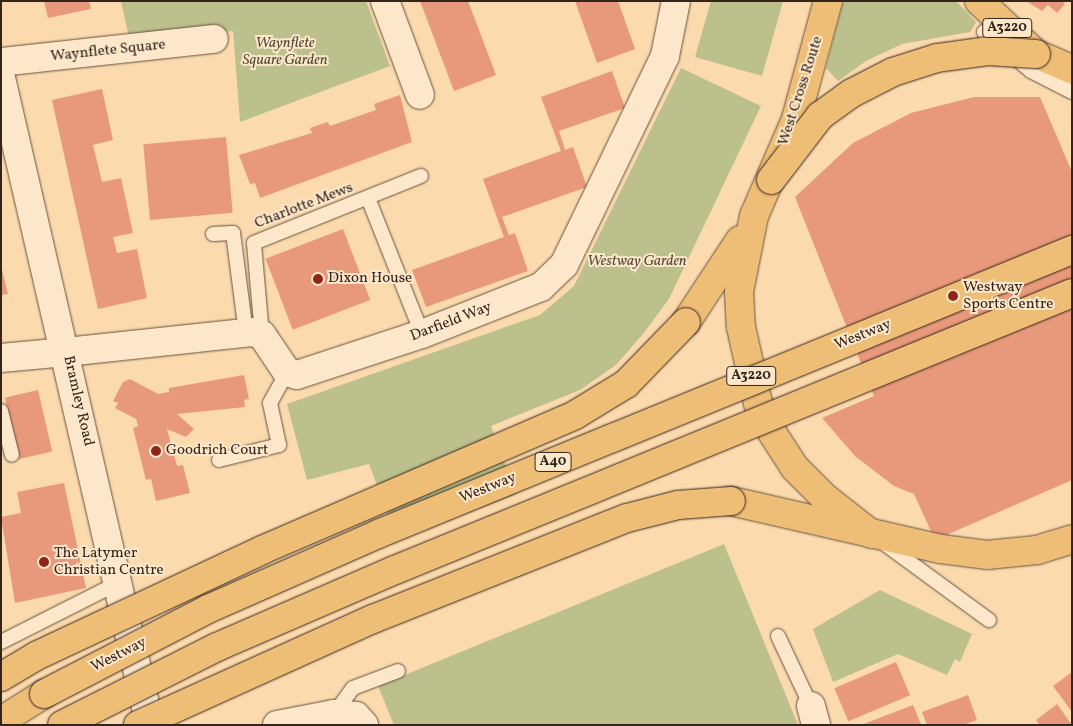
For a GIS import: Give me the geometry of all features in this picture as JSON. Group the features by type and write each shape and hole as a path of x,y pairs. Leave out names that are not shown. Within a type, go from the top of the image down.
{"highway":[{"name":"West Cross Route","path":"771,180 796,119 828,1"},
{"name":"A3220","path":"979,1 1036,54"},
{"name":"A3220","path":"871,534 796,468 758,403 746,356 739,292 754,216 771,180 820,116 852,93 892,72 937,58 988,51 1036,54 1072,69"},
{"name":"A40","path":"1,678 36,656 253,554 575,415 626,384 686,322 754,216"},
{"name":"Westway","path":"1,721 44,694 208,609 378,534 1072,250"},
{"name":"A40","path":"62,725 217,647 395,570 1072,293"},
{"path":"138,725 373,619 627,518 661,509 731,501 871,534 987,555 1037,550 1072,539"}],"street":[{"path":"385,1 420,94"},
{"name":"Darfield Way","path":"287,372 314,373 422,334 541,287 564,265 665,56 675,27 676,1"},
{"name":"Waynflete Square","path":"1,62 214,39"},
{"name":"Bramley Road","path":"1,78 120,582 150,725"},
{"path":"1,358 254,334 287,372"},
{"path":"277,725 334,714 356,716 364,725"}],"lane":[{"path":"984,32 1031,71 1072,92"},
{"name":"Charlotte Mews","path":"254,334 254,243 421,176"},
{"name":"Charlotte Mews","path":"368,198 422,334"},
{"path":"213,234 233,233 254,334"},
{"path":"219,460 279,445 270,403 287,372"},
{"path":"1,411 12,455"},
{"path":"871,534 989,620"},
{"path":"1,642 120,582"},
{"path":"778,636 814,715"},
{"path":"334,714 353,688 398,671"}],"green space":[{"name":"Waynflete Square Garden","path":"121,1 366,1 390,66 240,122 233,31 129,38"},
{"path":"711,1 783,1 762,76 695,57"},
{"path":"843,1 956,1 976,22 970,32 902,44 866,61 838,81 826,68"},
{"name":"Westway Garden","path":"681,68 761,106 669,299 643,334 616,365 580,390 491,426 517,494 398,540 369,464 307,480 287,404 540,315 574,286"},
{"path":"724,544 798,725 394,725 378,686"},
{"path":"880,590 972,634 960,662 955,659 947,675 898,654 833,682 813,629"}],"building":[{"path":"44,1 89,1 91,9 48,18"},
{"path":"420,1 468,1 496,75 454,91"},
{"path":"575,1 618,1 635,49 597,63"},
{"path":"1026,1 1062,1 1065,4 1057,13 1048,5 1042,11"},
{"path":"612,71 625,108 559,131 565,150 573,147 587,187 502,217 509,235 515,233 528,271 426,307 412,270 504,237 483,179 561,151 541,97"},
{"path":"102,89 113,140 93,145 102,182 121,178 133,233 113,237 117,253 137,249 147,298 98,309 52,100"},
{"path":"400,95 412,142 260,198 255,183 250,184 239,155 312,133 310,128 328,122 330,126 376,110 374,104"},
{"name":"Westway Sports Centre","path":"974,97 1040,97 1072,172 1072,480 935,540 914,494 894,486 855,456 822,418 874,396 795,197 853,143 911,113"},
{"path":"226,137 233,213 150,220 143,144"},
{"name":"Dixon House","path":"343,229 370,300 293,330 266,259"},
{"path":"1,266 8,294 1,295"},
{"name":"Goodrich Court","path":"244,375 249,399 244,400 245,407 177,414 194,429 186,437 167,429 177,466 183,465 190,493 156,501 151,479 146,480 133,428 138,426 136,419 115,408 118,403 113,401 123,382 130,379 158,394 169,392 169,388"},
{"path":"38,390 52,451 19,459 5,398"},
{"name":"The Latymer Christian Centre","path":"64,483 86,588 15,603 1,517 21,513 17,492"},
{"path":"896,662 910,695 848,721 834,688"},
{"path":"1072,672 1072,712 1053,686"},
{"path":"968,695 977,720 963,725 927,725 922,712"},
{"path":"1057,704 1072,725 1039,725 1036,720"},
{"path":"913,705 921,725 861,725"}],"place":[{"name":"Dixon House","path":"318,279"},
{"name":"Westway Sports Centre","path":"953,296"},
{"name":"Goodrich Court","path":"156,451"},
{"name":"The Latymer Christian Centre","path":"44,562"}]}
